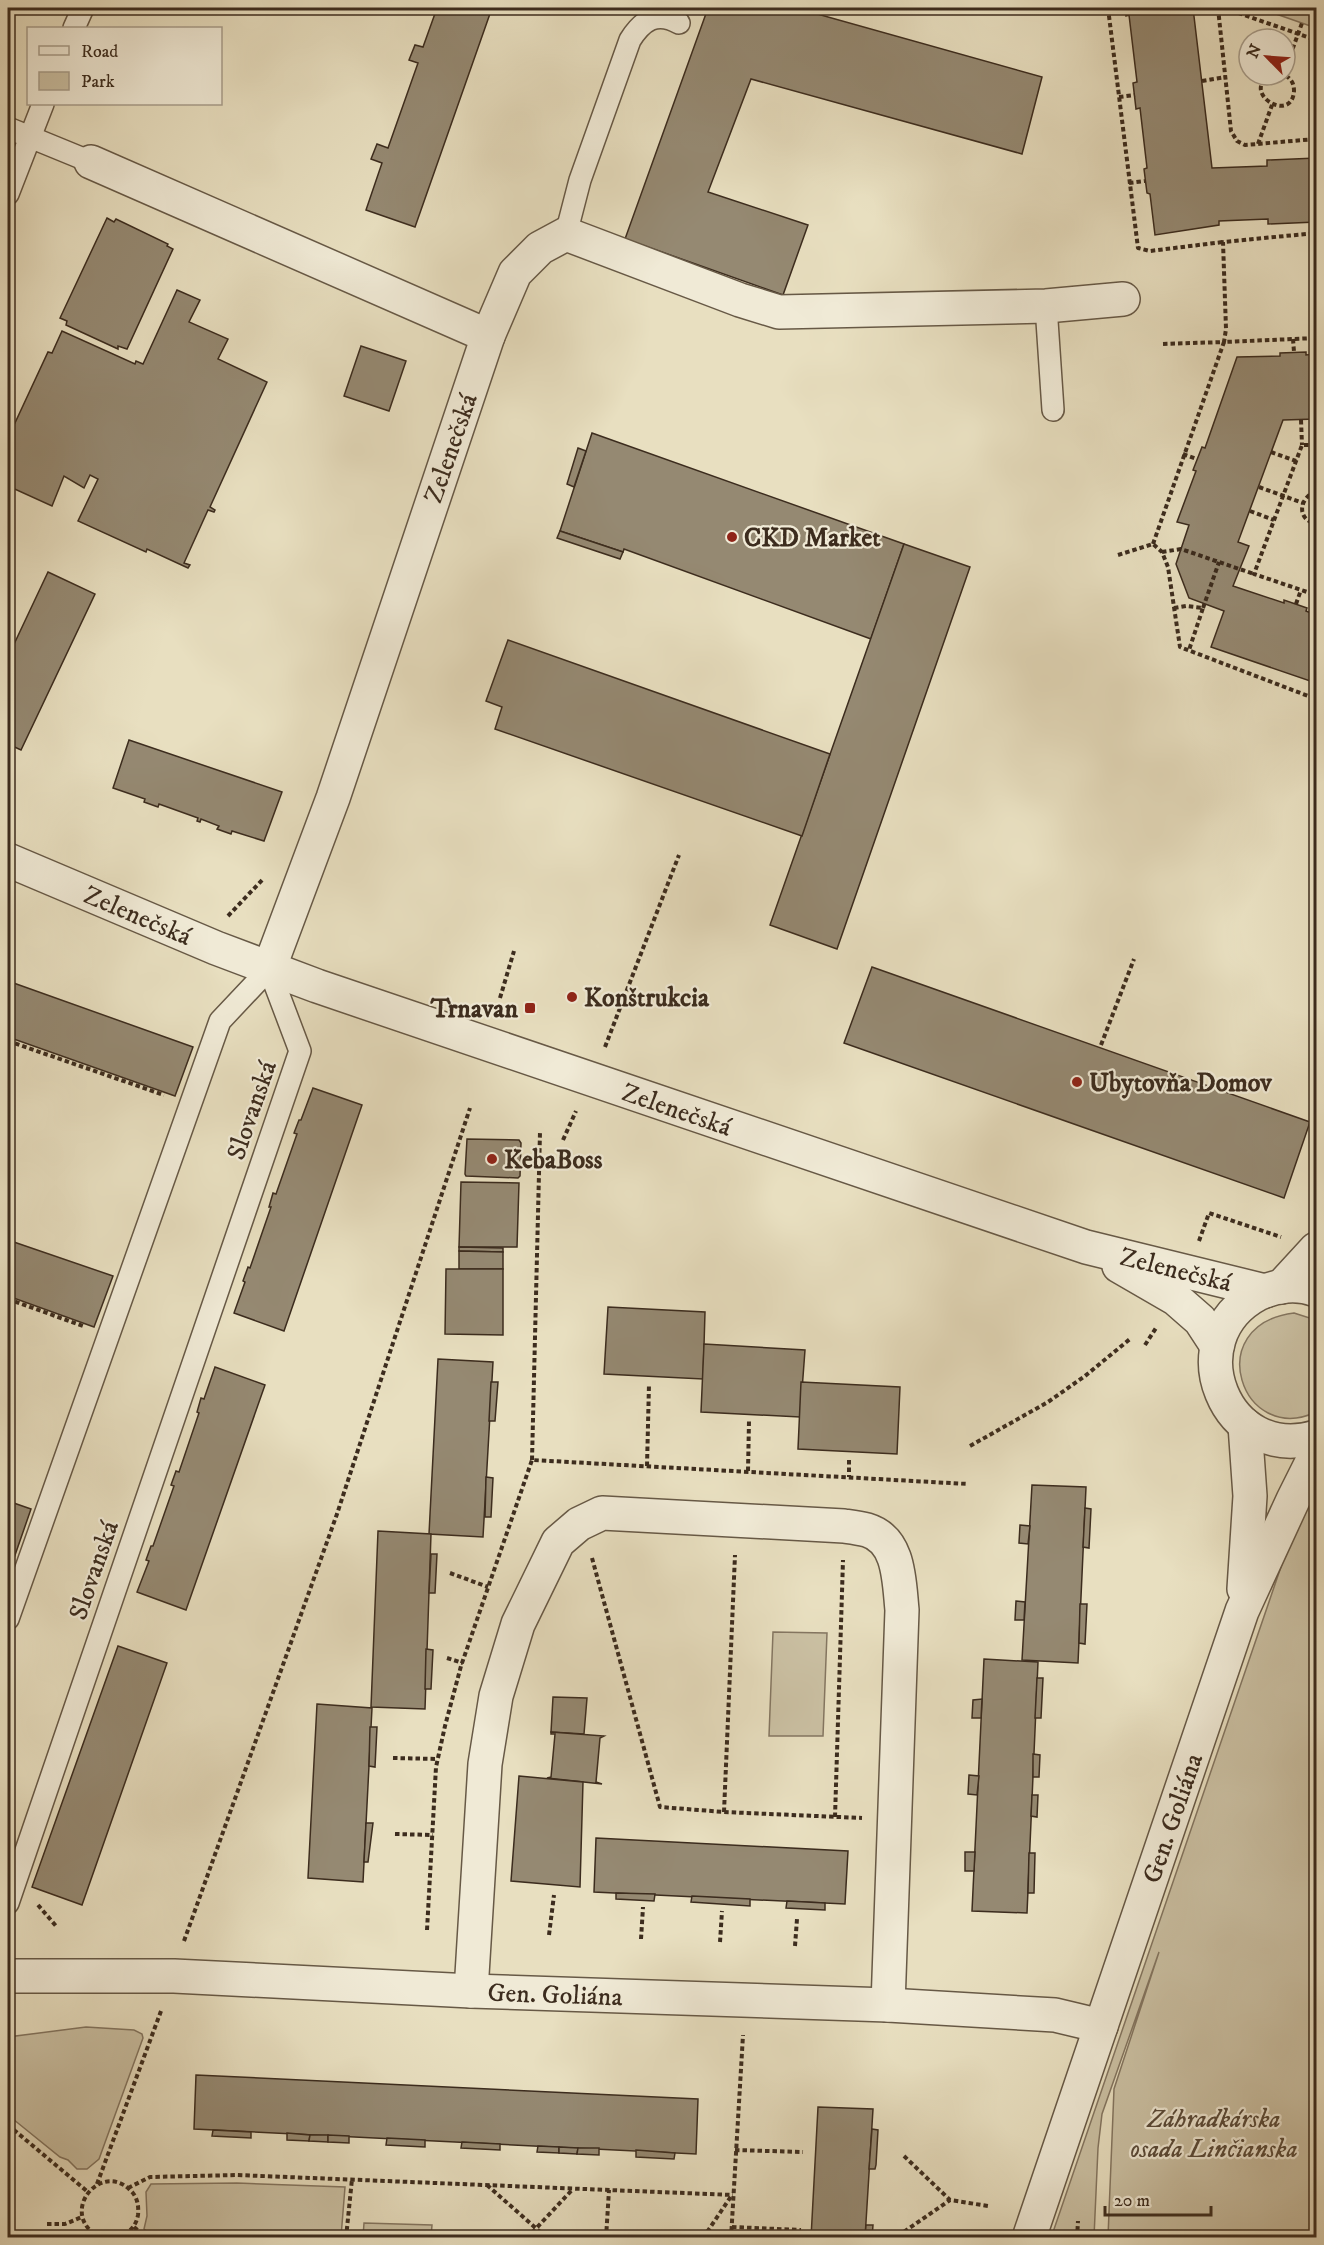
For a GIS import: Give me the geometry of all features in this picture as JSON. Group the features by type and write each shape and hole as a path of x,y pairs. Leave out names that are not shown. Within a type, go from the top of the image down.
{"street":[{"path":"91,162 488,336"},
{"path":"566,234 740,300 779,312 1046,306 1123,299"},
{"name":"Zelenečská","path":"269,969 333,798 488,336 515,273 540,248 566,234"},
{"name":"Zelenečská","path":"8,860 269,969 590,1079 1086,1247 1273,1289"},
{"path":"1273,1289 1304,1245"},
{"name":"Zelenečská","path":"1086,1247 1176,1299 1200,1320 1217,1346"},
{"name":"Zelenečská","path":"1317,1290 1297,1286 1273,1289 1249,1299 1234,1312 1224,1328 1217,1346 1215,1361 1220,1389 1234,1415 1245,1425 1271,1438 1285,1441 1317,1437"},
{"name":"Gen. Goliána","path":"1242,1611 1250,1496 1245,1425"},
{"name":"Gen. Goliána","path":"1029,2238 1242,1611 1293,1500 1317,1454"},
{"path":"471,1991 485,1764 496,1696 518,1624 558,1542 582,1522 602,1512 843,1526 869,1531 888,1543 898,1568 902,1610 888,2005"},
{"name":"Gen. Goliána","path":"8,1976 174,1976 471,1991 888,2005 1055,2015 1101,2026"}],"lane":[{"path":"74,27 83,8"},
{"path":"566,234 580,180 630,40 640,25 653,18 671,18 679,23"},
{"path":"8,194 43,105"},
{"path":"8,128 91,162"},
{"path":"1046,306 1053,410"},
{"path":"8,1619 220,1021 269,969"},
{"name":"Slovanská","path":"8,1903 300,1051 269,969"}],"path":[{"path":"1108,8 1138,248 1150,251 1317,233"},
{"path":"1218,8 1231,131 1237,141 1245,145 1317,139"},
{"path":"1224,8 1317,40"},
{"path":"1297,38 1302,23"},
{"path":"1202,81 1226,77"},
{"path":"1262,87 1266,100 1272,105 1280,106 1288,102 1293,95 1294,87"},
{"path":"1119,97 1135,95"},
{"path":"1258,144 1272,105"},
{"path":"1129,183 1145,181"},
{"path":"1153,544 1224,342 1226,329 1223,242"},
{"path":"1163,345 1317,338"},
{"path":"1293,339 1294,352"},
{"path":"1254,574 1302,445 1300,420"},
{"path":"1302,445 1317,445"},
{"path":"1271,452 1296,461"},
{"path":"1183,454 1197,459"},
{"path":"1259,487 1303,503"},
{"path":"1317,491 1309,494 1302,509 1305,517 1311,523 1317,524"},
{"path":"1250,511 1274,520"},
{"path":"1153,544 1162,552 1168,567 1180,647 1317,699"},
{"path":"1118,555 1153,544"},
{"path":"1162,552 1181,549 1317,595"},
{"path":"1188,650 1219,562"},
{"path":"1296,604 1301,590"},
{"path":"1174,608 1186,606 1203,608"},
{"path":"562,1140 628,991 679,855"},
{"path":"500,998 514,951"},
{"path":"1101,1045 1134,959"},
{"path":"8,1041 168,1097"},
{"path":"97,2184 174,1976 192,1918 337,1514 470,1108"},
{"path":"426,1930 438,1759 463,1663 532,1460 540,1131"},
{"path":"1196,1250 1209,1213 1304,1245"},
{"path":"8,1299 88,1328"},
{"path":"1145,1345 1157,1326"},
{"path":"970,1446 1048,1402 1086,1376 1130,1339"},
{"path":"648,1466 649,1384"},
{"path":"748,1471 749,1421"},
{"path":"532,1460 968,1484"},
{"path":"849,1460 849,1477"},
{"path":"724,1812 737,1520"},
{"path":"582,1522 660,1807 894,1819"},
{"path":"835,1817 843,1526"},
{"path":"450,1573 489,1587"},
{"path":"447,1658 463,1663"},
{"path":"393,1758 438,1759"},
{"path":"395,1834 433,1835"},
{"path":"549,1935 554,1895"},
{"path":"641,1939 643,1907"},
{"path":"720,1942 722,1911"},
{"path":"795,1946 797,1919"},
{"path":"732,2238 744,2000"},
{"path":"8,2125 88,2192"},
{"path":"735,2150 803,2152"},
{"path":"903,2156 950,2200 988,2206"},
{"path":"128,2188 150,2176 237,2175 733,2195"},
{"path":"346,2238 351,2179"},
{"path":"101,2238 86,2226 82,2217 82,2204 88,2192 97,2184 107,2181 118,2182 128,2188 135,2196 138,2206 138,2217 134,2227 117,2238"},
{"path":"486,2185 547,2238"},
{"path":"527,2238 573,2188"},
{"path":"606,2238 609,2190"},
{"path":"703,2238 733,2195"},
{"path":"898,2236 950,2200"},
{"path":"47,2224 65,2224 82,2217"},
{"path":"1077,2238 1078,2221"},
{"path":"134,2227 147,2238"},
{"path":"732,2227 801,2229"}],"green space":[{"path":"1259,8 1316,8 1316,28"},
{"path":"1294,1313 1316,1320 1316,1412 1290,1418 1268,1413 1252,1399 1242,1380 1240,1359 1247,1338 1265,1322"},
{"name":"Záhradkárska osada Linčianska","path":"1316,1490 1316,2237 1108,2237 1114,2089 1159,1952 1102,2114 1094,2237 1051,2238 1283,1561 1301,1511"},
{"path":"773,1632 827,1633 823,1736 769,1736"},
{"path":"86,2027 134,2030 142,2034 143,2038 99,2159 87,2169 77,2169 8,2115 8,2037"},
{"path":"237,2183 345,2187 341,2237 155,2238 144,2229 147,2216 146,2192 151,2184"},
{"path":"364,2223 432,2225 431,2237 363,2237"}],"building":[{"path":"437,8 492,8 415,227 366,210 382,163 371,159 377,144 388,148 418,63 409,60 415,45 423,47"},
{"path":"708,8 796,8 1042,77 1022,154 751,79 708,192 808,225 783,295 625,239"},
{"path":"1125,8 1193,8 1212,168 1267,166 1267,160 1316,158 1316,222 1268,224 1268,219 1219,221 1219,225 1155,235 1150,194 1147,193 1144,169 1147,168 1140,108 1136,109 1133,83 1137,82 1129,15 1126,16"},
{"path":"107,218 114,222 116,219 168,244 167,246 173,249 127,349 118,346 118,349 66,325 67,321 60,318"},
{"path":"177,290 200,300 189,322 228,339 218,359 267,382 210,507 215,510 214,512 208,510 184,563 190,565 188,568 78,521 98,479 90,475 84,488 64,476 52,506 8,486 8,438 48,352 52,353 62,331 135,364 136,361 143,364"},
{"path":"361,346 406,361 389,411 344,396"},
{"path":"1306,352 1306,355 1316,354 1316,419 1283,420 1238,542 1249,546 1233,586 1307,608 1306,611 1316,615 1316,683 1211,647 1224,611 1189,598 1176,564 1189,525 1177,522 1196,471 1193,470 1202,447 1205,448 1237,357 1280,356 1280,353"},
{"name":"CKD Market","path":"592,433 904,544 871,639 624,549 623,552 560,531"},
{"path":"578,448 586,451 574,487 567,484"},
{"path":"560,531 623,552 620,559 557,538"},
{"path":"904,544 970,567 837,949 770,925"},
{"path":"48,572 95,594 21,750 8,744 8,657"},
{"path":"508,640 830,754 802,836 495,729 502,707 486,701"},
{"path":"129,740 282,792 264,841 232,831 231,834 217,829 219,826 201,819 200,822 197,821 198,818 159,804 158,807 144,802 145,799 113,788"},
{"name":"Ubytovňa Domov","path":"872,967 1310,1122 1284,1198 844,1043"},
{"path":"8,981 193,1047 175,1096 8,1037"},
{"path":"313,1088 362,1105 284,1331 234,1313 245,1282 243,1281 248,1267 250,1268 271,1207 269,1207 273,1193 276,1194 297,1134 294,1133"},
{"path":"467,1139 519,1140 521,1143 520,1176 518,1178 466,1176"},
{"path":"461,1182 519,1183 517,1247 459,1247"},
{"path":"8,1240 113,1276 94,1327 8,1296"},
{"path":"459,1247 503,1248 503,1252 459,1251"},
{"path":"459,1251 503,1252 503,1269 459,1269"},
{"path":"446,1269 503,1269 503,1335 445,1334"},
{"path":"608,1307 705,1312 703,1379 604,1374"},
{"path":"704,1344 805,1350 800,1417 701,1412"},
{"path":"438,1359 493,1362 483,1537 429,1534"},
{"path":"215,1367 265,1385 186,1610 137,1592 149,1561 146,1560 174,1486 171,1485 176,1471 179,1472 199,1413 197,1412 201,1398 204,1399"},
{"path":"491,1382 498,1382 495,1421 489,1421"},
{"path":"801,1382 900,1387 897,1454 798,1449"},
{"path":"486,1477 493,1478 491,1517 485,1517"},
{"path":"1032,1485 1086,1487 1078,1663 1022,1660"},
{"path":"8,1501 31,1509 14,1558 8,1556"},
{"path":"1085,1508 1091,1509 1089,1548 1083,1547"},
{"path":"1020,1525 1030,1526 1028,1544 1019,1543"},
{"path":"378,1531 431,1534 425,1709 371,1707"},
{"path":"431,1554 437,1554 435,1593 429,1593"},
{"path":"1016,1601 1025,1602 1024,1620 1015,1620"},
{"path":"1080,1604 1087,1604 1085,1644 1079,1643"},
{"path":"118,1646 167,1663 82,1905 32,1887"},
{"path":"426,1649 433,1650 431,1689 425,1689"},
{"path":"984,1659 1038,1662 1027,1913 972,1911"},
{"path":"1037,1678 1043,1678 1041,1718 1035,1718"},
{"path":"553,1697 587,1698 584,1734 551,1732"},
{"path":"982,1699 981,1718 972,1718 973,1700"},
{"path":"317,1704 372,1708 363,1882 308,1878"},
{"path":"370,1727 377,1727 375,1767 369,1766"},
{"path":"551,1732 604,1736 600,1738 596,1782 602,1784 547,1778 551,1777 555,1734"},
{"path":"1033,1754 1040,1755 1039,1777 1033,1777"},
{"path":"969,1775 979,1776 977,1795 968,1794"},
{"path":"519,1776 583,1782 580,1887 511,1881"},
{"path":"1032,1795 1038,1795 1037,1817 1031,1816"},
{"path":"366,1823 373,1823 368,1862 364,1862"},
{"path":"596,1838 848,1851 845,1904 594,1892"},
{"path":"965,1852 975,1852 974,1871 965,1871"},
{"path":"1029,1853 1035,1853 1034,1893 1028,1893"},
{"path":"616,1893 655,1894 654,1901 616,1899"},
{"path":"692,1896 750,1899 750,1906 691,1902"},
{"path":"787,1901 825,1903 825,1910 786,1908"},
{"path":"196,2075 698,2099 696,2154 194,2129"},
{"path":"818,2107 873,2109 865,2238 811,2238"},
{"path":"872,2129 878,2130 876,2165 875,2169 869,2169"},
{"path":"213,2130 251,2132 251,2138 212,2136"},
{"path":"287,2133 310,2135 309,2141 287,2140"},
{"path":"310,2135 328,2135 328,2142 309,2141"},
{"path":"328,2135 349,2136 349,2143 328,2142"},
{"path":"387,2138 425,2140 425,2147 386,2145"},
{"path":"462,2142 500,2144 500,2150 461,2148"},
{"path":"538,2146 559,2147 559,2153 537,2152"},
{"path":"559,2147 578,2148 577,2154 559,2153"},
{"path":"578,2148 599,2148 599,2155 577,2154"},
{"path":"636,2150 675,2153 674,2159 636,2157"},
{"path":"866,2225 873,2225 872,2238 865,2238"}],"place":[{"name":"CKD Market","path":"732,537"},
{"name":"Konštrukcia","path":"572,997"},
{"name":"Trnavan","path":"530,1008"},
{"name":"Ubytovňa Domov","path":"1077,1082"},
{"name":"KebaBoss","path":"492,1159"}]}
